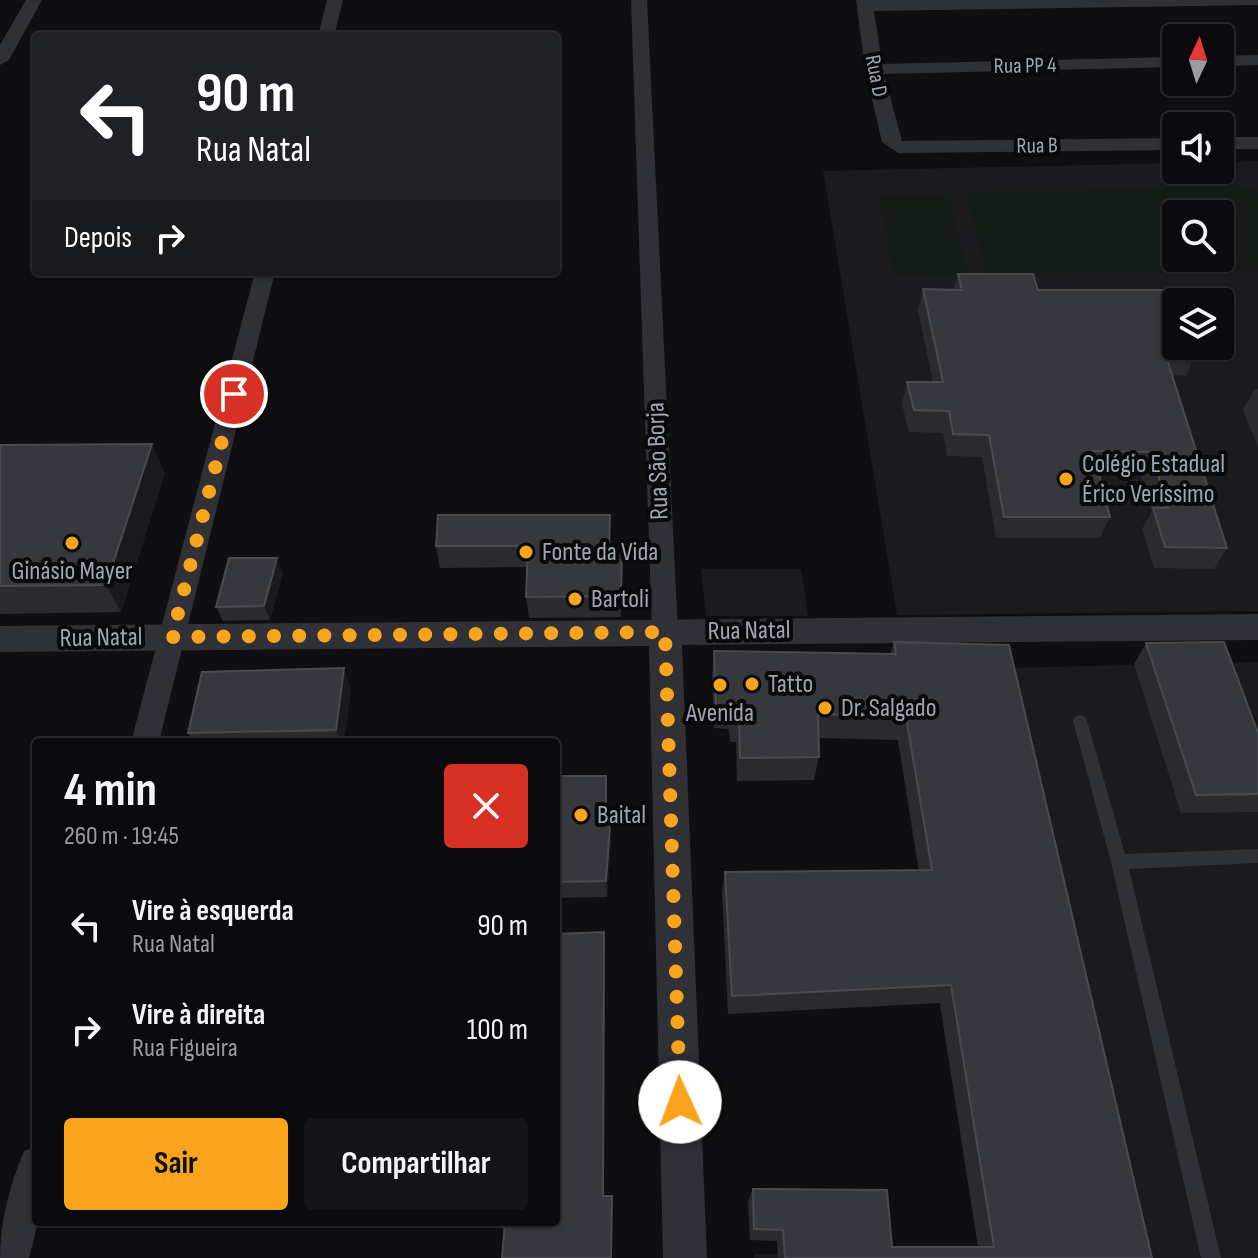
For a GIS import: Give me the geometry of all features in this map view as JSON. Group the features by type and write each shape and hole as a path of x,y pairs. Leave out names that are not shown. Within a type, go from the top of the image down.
{"street":[{"path":"0,60 34,0"},
{"path":"327,32 335,0"},
{"name":"Rua São Borja","path":"639,0 665,632 685,1258"},
{"path":"865,3 1258,0"},
{"name":"Rua D","path":"865,3 874,69 891,142 898,147"},
{"path":"1234,61 1258,60"},
{"name":"Rua PP 4","path":"874,69 1162,62"},
{"path":"1234,143 1258,143"},
{"name":"Rua B","path":"898,147 1162,144"},
{"path":"146,738 264,276"},
{"name":"Rua Natal","path":"0,639 1258,627"},
{"path":"11,1258 32,1178"}],"lane":[{"path":"1080,721 1119,862 1211,1258"},
{"path":"1119,862 1258,856"}],"shaded area":[{"name":"Colégio Estadual Érico Veríssimo","path":"1258,161 1258,611 897,615 823,171 1162,163 1162,184 1234,184 1234,162"},
{"path":"1254,188 1258,195 1258,271 1234,271 1234,200 1162,200 1162,272 986,273 966,192"},
{"path":"879,195 948,195 968,275 894,274"},
{"path":"701,569 801,569 808,616 706,616"},
{"path":"1258,662 1258,1258 754,1258 754,1254 980,1257 886,667 1008,668"}],"building":[{"path":"958,274 1033,274 1038,290 1162,290 1162,360 1167,360 1227,548 1165,547 1153,508 1168,508 1151,452 1093,451 1110,517 1004,517 989,435 953,434 949,411 914,410 907,382 943,382 923,289 962,290"},
{"name":"Ginásio Mayer","path":"152,444 106,585 0,586 0,445"},
{"path":"438,515 610,515 609,550 622,550 621,596 526,597 528,546 436,546"},
{"path":"229,558 277,558 264,606 216,607"},
{"path":"894,642 1009,645 1152,1258 785,1258 783,1230 754,1229 753,1189 887,1190 892,1247 994,1247 951,985 732,996 725,872 932,870 906,717 818,714 819,757 740,758 739,718 734,718 732,705 716,705 714,651 896,654"},
{"path":"1224,642 1258,733 1258,794 1196,795 1146,643"},
{"path":"344,668 336,730 188,733 202,672"},
{"path":"560,776 606,776 606,825 610,825 606,881 560,882"},
{"path":"604,932 603,1196 612,1196 611,1258 502,1258 505,1226 560,1226 560,934"}],"place":[{"name":"Colégio Estadual Érico Veríssimo","path":"1066,479"},
{"name":"Ginásio Mayer","path":"72,543"},
{"name":"Fonte da Vida","path":"526,552"},
{"name":"Bartoli","path":"575,599"},
{"name":"Tatto","path":"752,684"},
{"name":"Avenida","path":"720,685"},
{"name":"Dr. Salgado","path":"825,708"},
{"name":"Baital","path":"581,815"}],"route":[{"path":"234,394 172,637 665,632 680,1102"}]}
